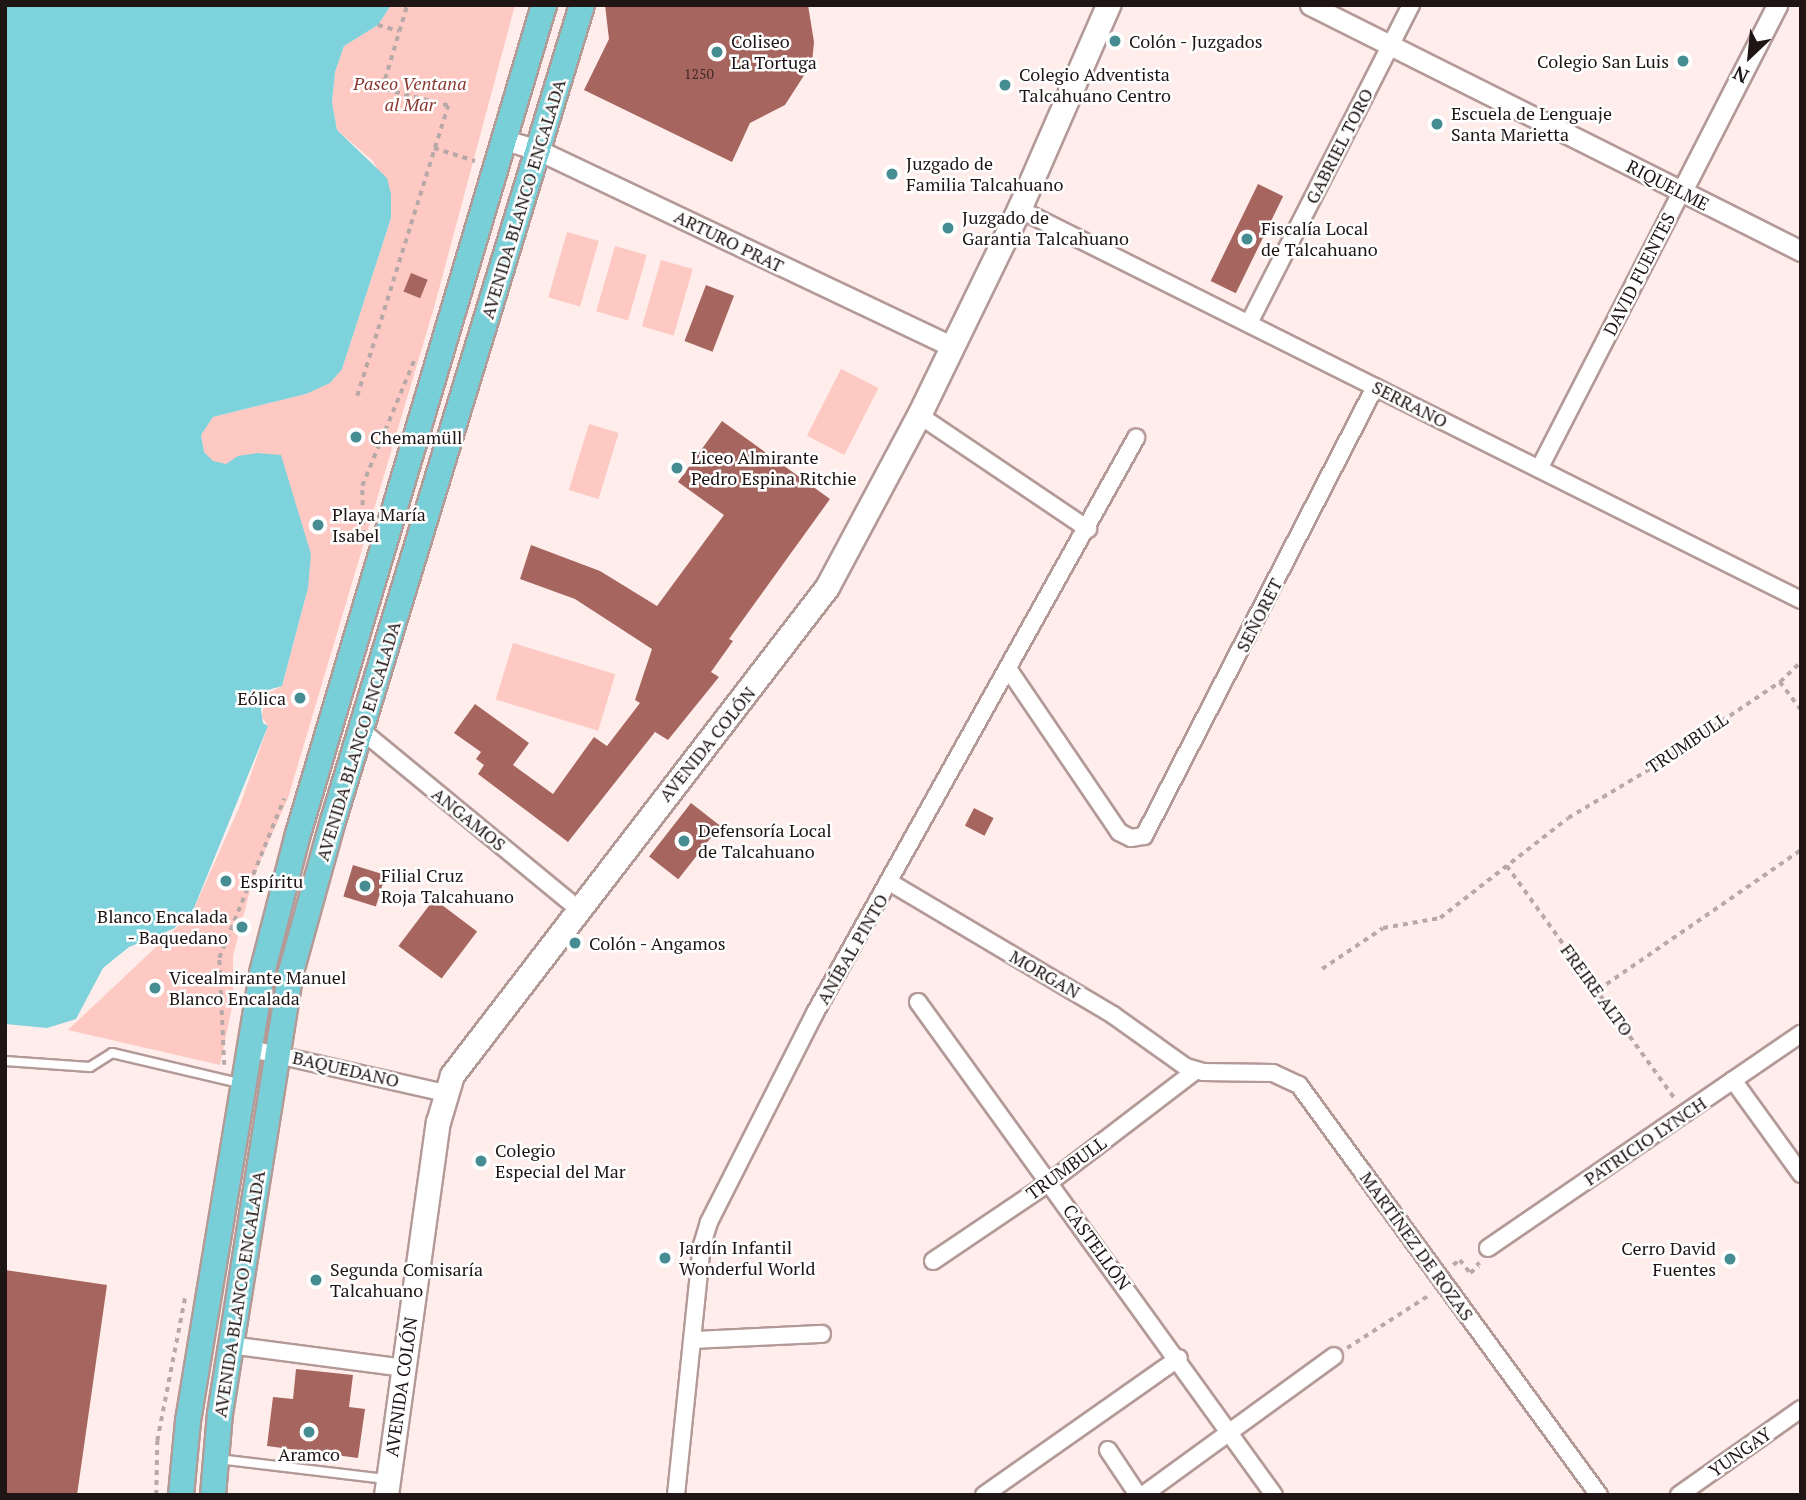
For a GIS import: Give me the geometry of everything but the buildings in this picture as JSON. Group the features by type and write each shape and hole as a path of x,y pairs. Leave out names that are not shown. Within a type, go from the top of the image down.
{"main road":[{"name":"AVENIDA BLANCO ENCALADA","path":"181,1495 247,1048 302,821 544,5"},
{"name":"AVENIDA BLANCO ENCALADA","path":"213,1495 214,1459 275,1052 303,927 582,5"},
{"name":"AVENIDA COLÓN","path":"387,1487 445,1093 468,1048 800,625 849,550 919,415 1018,209 1108,5"}],"street":[{"name":"RIQUELME","path":"1310,5 1801,251"},
{"name":"GABRIEL TORO","path":"1249,323 1410,5"},
{"name":"DAVID FUENTES","path":"1539,469 1777,5"},
{"name":"ARTURO PRAT","path":"505,140 538,150 952,347"},
{"name":"SERRANO","path":"1018,209 1801,600"},
{"name":"SEÑORET","path":"1009,670 1119,832 1138,838 1152,826 1375,387"},
{"path":"919,415 1088,529"},
{"name":"ANÍBAL PINTO","path":"676,1495 702,1245 709,1222 809,1023 891,883 1136,438"},
{"name":"ANGAMOS","path":"361,730 577,908"},
{"name":"MORGAN","path":"891,883 1066,986 1195,1071"},
{"name":"CASTELLÓN","path":"918,1002 1179,1358 1273,1495"},
{"name":"PATRICIO LYNCH","path":"1488,1248 1801,1034"},
{"name":"BAQUEDANO","path":"247,1048 275,1052 445,1093"},
{"name":"TRUMBULL","path":"933,1261 1050,1182 1195,1071"},
{"name":"MARTÍNEZ DE ROZAS","path":"1195,1071 1273,1073 1299,1085 1599,1495"},
{"path":"1733,1080 1801,1174"},
{"path":"694,1340 822,1334"},
{"path":"230,1345 404,1368"},
{"path":"1143,1495 1334,1356"},
{"path":"992,1493 1179,1358"},
{"name":"YUNGAY","path":"1679,1495 1801,1409"},
{"path":"1108,1450 1138,1495"}],"lane":[{"path":"5,1061 90,1067 112,1054 242,1083"},
{"path":"214,1459 387,1487"}],"path":[{"path":"357,396 448,106 382,89 407,5"},
{"path":"378,25 399,32"},
{"path":"434,148 497,167"},
{"name":"TRUMBULL","path":"1322,969 1382,928 1440,918 1568,818 1780,682 1801,662"},
{"path":"1780,682 1801,710"},
{"path":"1598,991 1801,850"},
{"name":"FREIRE ALTO","path":"1507,866 1685,1113"},
{"path":"1334,1356 1459,1275 1452,1266 1460,1260 1470,1273 1479,1266 1474,1258"}],"green space":[{"name":"Paseo Ventana al Mar","path":"391,5 515,5 435,304 288,798 254,875 233,956 233,1002 220,1065 68,1030 192,913 239,808 268,726 262,717 265,695 282,686 307,592 204,452 201,435 213,417 306,394 342,369 391,218 391,194 373,161 337,130 332,103 335,72 344,46 378,25"},
{"path":"567,232 599,241 580,306 548,297"},
{"path":"615,246 647,255 628,320 596,311"},
{"path":"661,260 693,269 674,335 642,326"},
{"path":"841,369 878,388 844,455 807,436"},
{"path":"589,424 619,433 598,499 569,490"},
{"path":"513,643 615,674 598,731 496,699"}],"water":[{"path":"5,5 391,5 378,25 344,46 335,72 332,103 337,130 387,178 391,194 391,218 342,369 330,383 306,394 213,417 201,435 204,452 213,461 226,464 238,456 257,453 281,455 311,554 308,588 282,686 268,690 261,709 263,723 268,726 192,913 173,929 129,947 103,968 76,1019 47,1028 5,1024"}],"place":[{"name":"Colón - Juzgados","path":"1115,41"},
{"name":"Coliseo La Tortuga","path":"717,52"},
{"name":"Colegio San Luis","path":"1683,61"},
{"name":"Colegio Adventista Talcahuano Centro","path":"1005,85"},
{"name":"Escuela de Lenguaje Santa Marietta","path":"1437,124"},
{"name":"Juzgado de Familia Talcahuano","path":"892,174"},
{"name":"Juzgado de Garantia Talcahuano","path":"948,228"},
{"name":"Fiscalía Local de Talcahuano","path":"1247,239"},
{"name":"Chemamüll","path":"356,437"},
{"name":"Liceo Almirante Pedro Espina Ritchie","path":"677,468"},
{"name":"Playa María Isabel","path":"318,525"},
{"name":"Eólica","path":"300,698"},
{"name":"Defensoría Local de Talcahuano","path":"684,841"},
{"name":"Espíritu","path":"226,881"},
{"name":"Filial Cruz Roja Talcahuano","path":"365,886"},
{"name":"Blanco Encalada - Baquedano","path":"242,927"},
{"name":"Colón - Angamos","path":"575,943"},
{"name":"Vicealmirante Manuel Blanco Encalada","path":"155,988"},
{"name":"Colegio Especial del Mar","path":"481,1161"},
{"name":"Jardín Infantil Wonderful World","path":"665,1258"},
{"name":"Cerro David Fuentes","path":"1730,1259"},
{"name":"Segunda Comisaría Talcahuano","path":"316,1280"},
{"name":"Aramco","path":"309,1432"}]}
